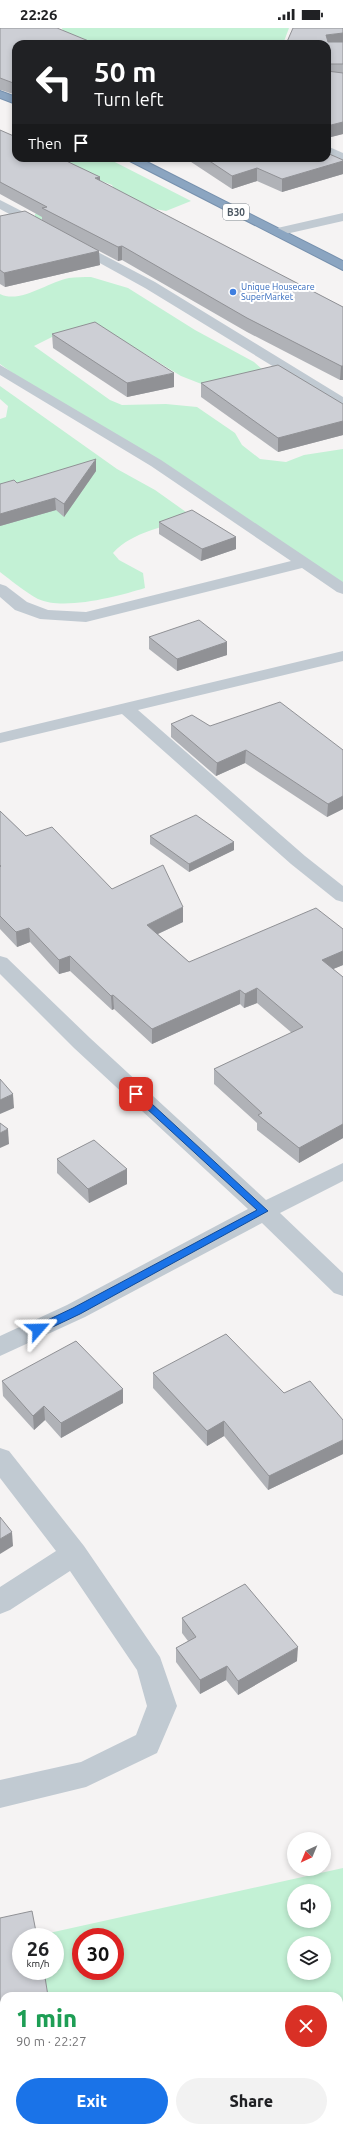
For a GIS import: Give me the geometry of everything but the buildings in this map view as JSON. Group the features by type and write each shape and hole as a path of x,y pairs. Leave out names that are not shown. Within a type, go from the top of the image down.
{"highway":[{"path":"0,94 12,99"},
{"name":"B30","path":"138,162 343,266"}],"street":[{"path":"331,151 343,157"},
{"path":"0,204 150,285 343,404"},
{"path":"277,232 343,217"},
{"path":"0,369 156,463 343,589"},
{"path":"0,589 21,606 46,615 86,617 304,563"},
{"path":"0,738 343,656"},
{"path":"125,708 298,860 343,896"},
{"path":"0,962 82,1044 264,1211 343,1287"},
{"path":"0,1347 76,1311 264,1211 343,1172"},
{"path":"0,1458 74,1554 150,1666 162,1706 147,1744 86,1774 0,1794"},
{"path":"0,1602 74,1554"}],"green space":[{"path":"62,28 289,28 284,40 81,40 64,34"},
{"path":"0,142 12,154 12,162 115,162 191,201 166,211 139,206 50,221 35,219 35,214 59,205 115,191 112,185 88,176 10,172"},
{"path":"77,277 91,277 128,288 195,330 254,362 263,370 204,385 181,376 119,338 62,332 34,346 110,400 122,405 166,404 197,407 235,433 242,445 260,459 286,462 304,455 343,449 343,583 74,417 0,364 0,294 16,296 34,291 61,280"},
{"path":"0,386 117,469 155,490 193,517 150,530 130,540 113,553 119,560 143,573 145,588 92,601 76,603 49,602 33,596 0,572 0,419 6,417 8,406 0,399"},
{"path":"343,1868 343,1992 0,1992 0,1944 12,1959 12,1980 64,1980 64,1930 307,1876 331,1876 331,1871"}],"place":[{"name":"Unique Housecare SuperMarket","path":"233,292"}],"route":[{"path":"38,1329 76,1311 264,1211 136,1094"}]}
